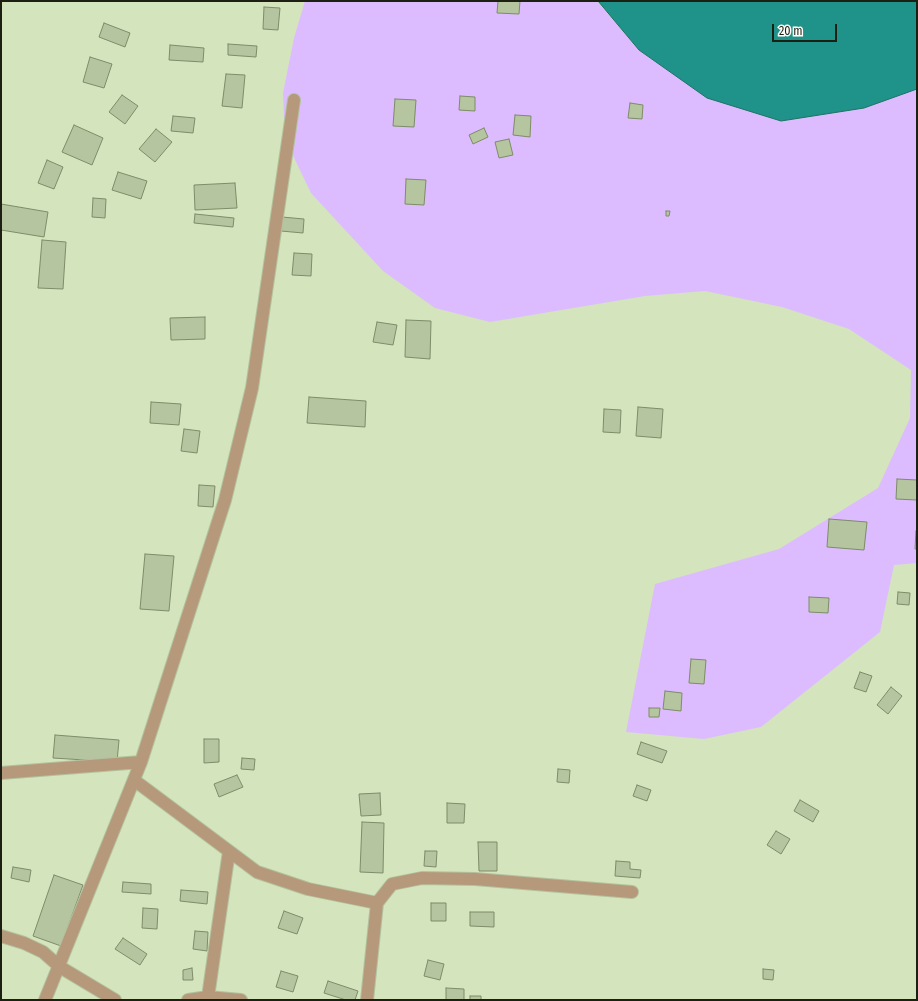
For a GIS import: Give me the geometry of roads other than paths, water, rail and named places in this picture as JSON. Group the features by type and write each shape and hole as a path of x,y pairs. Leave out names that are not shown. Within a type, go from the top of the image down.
{"street":[{"path":"45,1000 60,967 141,762 225,500 252,388 294,100"},
{"path":"1,773 141,762"},
{"path":"134,780 257,872 308,890 377,903"},
{"path":"208,997 229,851"},
{"path":"367,1000 377,903 392,884 422,878 475,880 632,892"},
{"path":"1,936 24,943 43,952 60,967 115,1000"},
{"path":"188,1000 208,997 241,1000"}],"water":[{"path":"598,1 917,1 917,89 864,108 781,121 707,98 639,50"}]}
